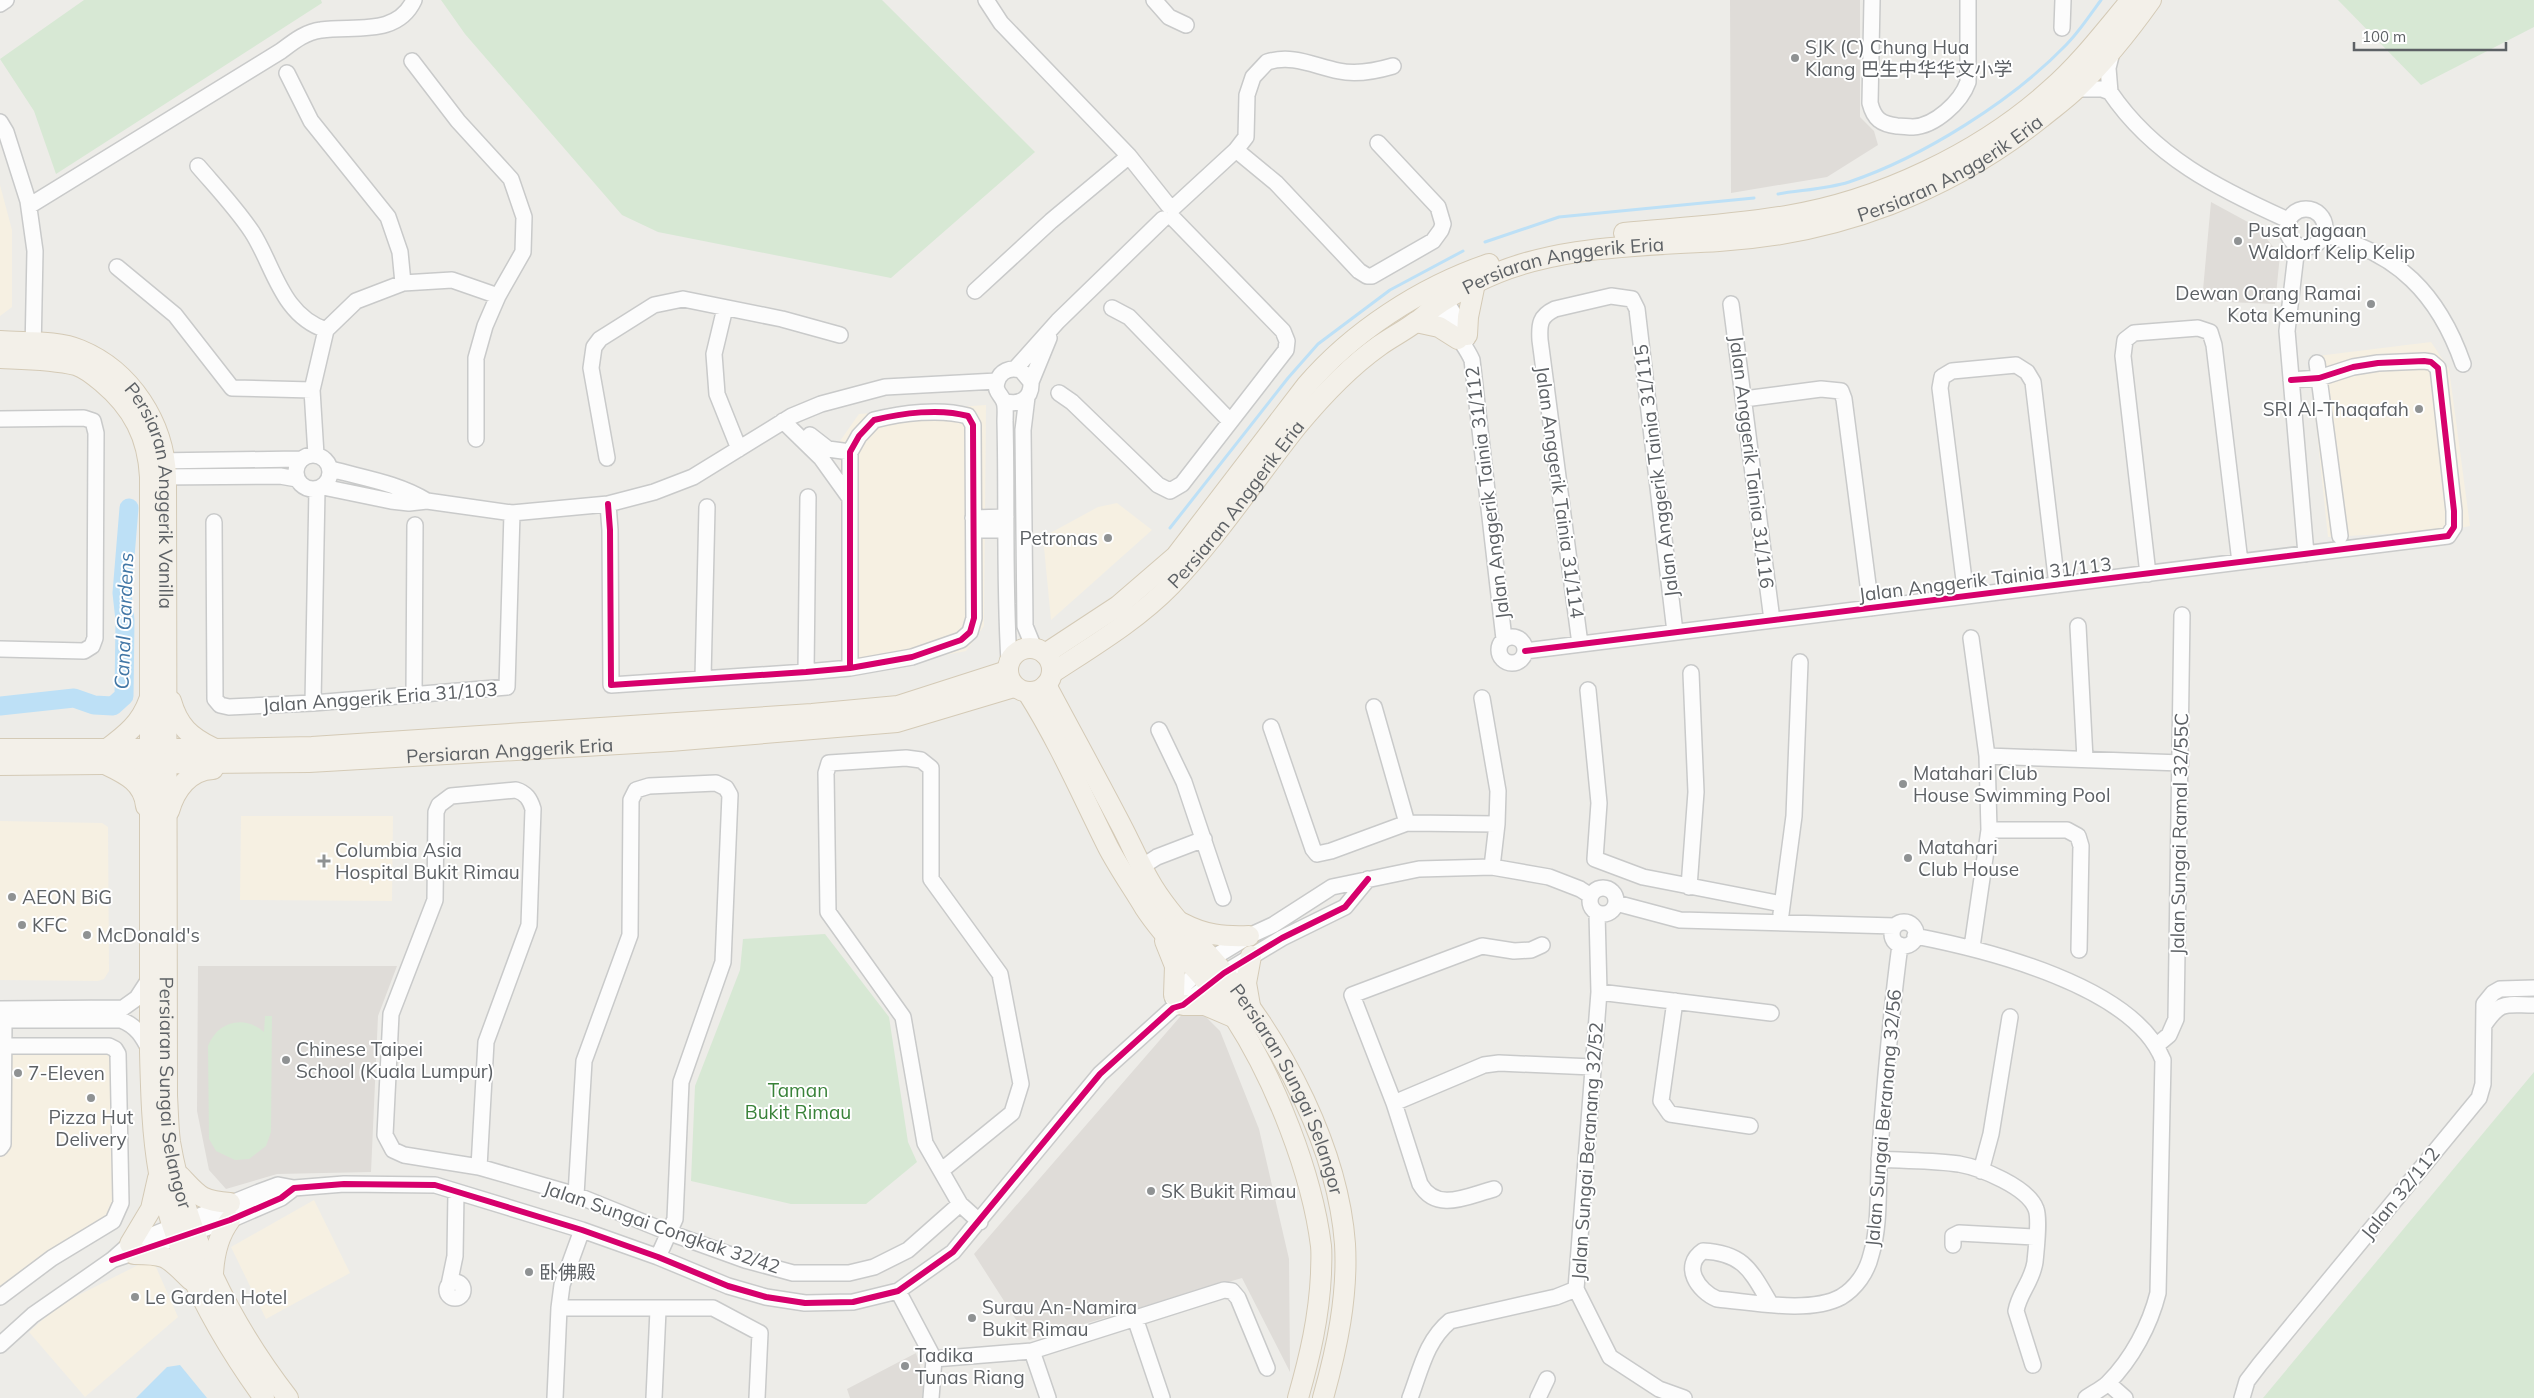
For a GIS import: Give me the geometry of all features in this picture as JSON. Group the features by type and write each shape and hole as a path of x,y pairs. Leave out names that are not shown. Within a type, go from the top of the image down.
{"main road":[{"name":"Persiaran Anggerik Eria","path":"1026,678 1020,650 1039,651 1081,632 1118,606 1176,556 1325,364 1370,327 1435,296 1487,264 1559,243 1606,235 1788,216 1856,198 1904,182 1974,146 2050,90 2131,0"},
{"name":"Persiaran Anggerik Eria","path":"0,765 107,757 159,756 309,762 670,741 896,722 1026,678 1148,606 1169,587 1229,517 1298,426 1331,389 1378,346 1416,322 1435,296 1517,267 1582,252 1790,234 1852,218 1909,198 1969,168 2010,142 2076,89 2112,50 2151,0"},
{"path":"1416,322 1439,327 1464,341 1475,283"},
{"name":"Persiaran Anggerik Vanilla","path":"0,341 33,351"},
{"name":"Persiaran Anggerik Vanilla","path":"0,358 33,351 79,349 110,367 131,388 148,410 159,436 157,469 159,756"},
{"path":"1026,678 1052,666 1039,651"},
{"name":"Persiaran Anggerik Eria","path":"159,756 215,749 312,746 812,714 898,706 1026,678"},
{"name":"Persiaran Sungai Selangor","path":"1026,678 1143,866 1167,924"},
{"name":"Persiaran Sungai Selangor","path":"1026,678 1109,849 1167,924 1211,972 1243,1014 1281,1056 1320,1138 1342,1218 1345,1247 1343,1306 1334,1361 1323,1398"},
{"path":"150,875 146,802 142,789 107,757 136,724 148,702 159,688 179,724 191,737 215,749"},
{"name":"Persiaran Anggerik Eria","path":"0,749 107,757"},
{"path":"150,875 159,756"},
{"name":"Persiaran Sungai Selangor","path":"159,756 166,819 167,1096 170,1140 168,1173"},
{"path":"166,819 171,804 179,790 195,772 266,768 309,762"},
{"name":"Persiaran Sungai Selangor","path":"150,875 151,1095 168,1173 222,1335 240,1366 264,1398"},
{"path":"1249,936 1219,937 1167,924 1175,966 1177,1003 1205,1005 1243,1014 1251,956"},
{"name":"Persiaran Sungai Selangor","path":"1243,1014 1268,1074 1307,1179 1321,1247 1320,1303 1314,1342 1298,1398"},
{"path":"168,1173 201,1198 230,1211 205,1281 159,1254 132,1249 168,1173"},
{"name":"Persiaran Sungai Selangor","path":"205,1281 288,1398"}],"street":[{"path":"0,4 6,0"},
{"path":"29,206 281,52 302,36 320,30 363,28 393,22 408,11 414,0"},
{"path":"986,0 1001,23 1129,156 1169,213 1286,336 1286,350 1182,484 1170,491 1158,485 1072,402 1059,394"},
{"path":"1154,0 1169,17 1186,25"},
{"path":"1872,0 1870,103 1873,114 1884,125 1913,127 1934,119 1964,93 1968,82 1968,0"},
{"path":"2062,28 2063,0"},
{"path":"2112,50 2108,68 2110,92 2145,135 2174,159 2233,196 2288,220"},
{"path":"1015,369 1058,321 1236,150 1246,137 1247,95 1250,86 1267,62 1287,59 1346,72 1376,71 1393,66"},
{"path":"412,61 458,121 511,179 524,217 522,252 498,296 485,326 476,358 476,439"},
{"path":"287,73 311,121 388,217 400,252 403,283"},
{"path":"2076,89 2095,88 2110,92"},
{"path":"0,122 6,132 29,206 36,274 33,351"},
{"path":"1236,150 1276,183 1359,271 1367,276 1372,276 1433,241 1443,224 1438,207 1378,143"},
{"path":"975,291 1051,221 1129,156"},
{"path":"198,166 252,232 285,298 313,326 326,330"},
{"path":"2297,246 2312,247 2324,235 2324,222 2316,211 2304,208 2297,210 2288,220 2287,233 2297,246 2287,331 2306,554"},
{"path":"2324,235 2352,241 2375,251 2414,280 2442,317 2453,336 2463,364"},
{"path":"117,266 175,315 232,388 312,390"},
{"path":"316,455 312,390 326,330 356,301 403,283 452,280 498,296"},
{"name":"Jalan Anggerik Tainia 31/112","path":"1435,296 1464,341 1472,360 1504,640"},
{"name":"Jalan Anggerik Tainia 31/114","path":"1580,644 1540,340 1540,323 1542,318 1555,309 1617,296 1632,300 1637,309"},
{"path":"606,458 591,368 594,347 600,339 654,305 684,299 782,319 840,335"},
{"name":"Jalan Anggerik Tainia 31/116","path":"1731,304 1772,620"},
{"path":"725,308 714,354 717,394 740,449"},
{"path":"1112,308 1129,317 1230,420"},
{"name":"Jalan Anggerik Tainia 31/115","path":"1637,309 1675,632"},
{"path":"1039,651 1025,626 1023,430 1031,382 1058,321"},
{"path":"2148,574 2123,356 2125,340 2134,333 2198,328 2210,332 2214,344 2240,562"},
{"name":"Jalan Anggerik Tainia 31/113","path":"1525,651 2448,536 2454,527 2454,511 2438,368 2431,362 2408,361 2318,370"},
{"path":"1966,596 1941,401 1942,377 1952,370 2016,365 2027,372 2033,382 2057,585"},
{"path":"1026,678 1006,523 1000,392 1004,371 1015,369 1025,373 1031,382"},
{"path":"2291,372 2318,370 2340,536"},
{"path":"157,469 280,476 297,479 305,488 320,488 392,501 409,503 427,501 512,513 608,504 654,492 693,477 787,418 821,404 885,386 959,382 1000,392 1016,403 1027,397"},
{"path":"1744,399 1821,389 1840,391 1844,400 1871,608"},
{"path":"808,433 811,418 821,404"},
{"path":"608,504 610,530 611,685 850,668 912,657 961,640 970,632 974,618 973,425 968,416 955,412 914,414 874,420 860,436 850,452 848,497 850,668"},
{"path":"0,419 84,418 92,421 96,434 95,638 92,646 84,651 0,649"},
{"path":"787,418 828,449 850,452"},
{"path":"787,418 821,458 848,497"},
{"path":"157,469 301,459 308,455 316,455 323,457 331,469 403,489 427,501"},
{"path":"297,479 297,465 301,459"},
{"path":"313,703 320,488 330,476 331,469"},
{"path":"806,672 808,497"},
{"path":"703,678 708,507"},
{"name":"Jalan Anggerik Eria 31/103","path":"214,522 215,699 220,705 229,707 313,703 507,687 512,513"},
{"path":"974,524 1006,523"},
{"path":"414,695 415,525"},
{"path":"2340,536 2358,547"},
{"path":"2322,552 2340,536"},
{"name":"Jalan Sungai Ramal 32/55C","path":"2157,1045 2169,1034 2176,1019 2182,615"},
{"path":"2078,626 2084,759"},
{"path":"1517,638 1524,644 1525,651 1517,662 1504,661 1498,650 1504,640 1517,638"},
{"path":"1971,638 1987,756 1989,830 1972,947"},
{"path":"1780,924 1794,816 1800,662"},
{"path":"1689,888 1696,792 1691,673"},
{"path":"1588,690 1599,803 1595,859 1643,877 1689,888 1782,904"},
{"path":"1482,698 1498,792 1498,824 1492,867"},
{"path":"1374,707 1407,823"},
{"path":"1271,726 1313,849 1317,854 1331,852 1407,823 1498,824"},
{"path":"1160,730 1184,782 1223,898"},
{"path":"1987,756 2181,763"},
{"path":"942,1170 1012,1113 1019,1091 1021,1084 1000,974 930,880 931,768 921,760 906,758 829,763 826,773 828,912 903,1016 925,1143 960,1204 980,1222"},
{"path":"576,1195 584,1061 630,935 631,800 636,790 649,786 716,783 726,788 730,795 723,962 681,1082 675,1219 658,1256"},
{"name":"Jalan Sungai Congkak 32/42","path":"479,1168 486,1042 529,925 533,809 530,799 522,792 516,790 451,796 439,805 436,812 435,900 391,1014 385,1135 393,1150 404,1154 479,1168 576,1195 670,1233 745,1260 793,1273 848,1273 874,1267 908,1250 960,1204"},
{"path":"1989,830 2067,830 2078,836 2081,846 2080,950"},
{"path":"1143,866 1157,856 1204,839"},
{"path":"230,1211 278,1185 294,1188 344,1184 435,1185 582,1230 658,1256 728,1286 785,1301 828,1304 853,1302 898,1290 953,1252 980,1222 1100,1074 1249,936 1273,925 1332,887 1419,869 1492,867 1549,877 1580,888 1591,896"},
{"path":"1211,972 1251,956 1345,906 1368,879"},
{"path":"1598,889 1609,889 1614,893 1616,903 1609,914 1597,913 1591,906 1591,896 1598,889"},
{"path":"1308,901 1320,920"},
{"path":"1616,903 1680,920 1895,926 1908,923 1914,928 1915,936 1908,946 1900,946 1892,937 1895,926"},
{"name":"Jalan Sungai Beranang 32/52","path":"1597,913 1599,992 1576,1289 1610,1357 1657,1394 1684,1398"},
{"path":"1915,936 1972,947 2081,986 2108,1000 2157,1045 2163,1060 2158,1293 2146,1330 2108,1383 2086,1398"},
{"path":"1494,1189 1449,1201 1433,1199 1425,1193 1420,1184 1394,1103 1352,995 1482,946 1514,951 1531,950 1542,945"},
{"name":"Jalan Sungai Beranang 32/56","path":"1770,1303 1750,1273 1736,1257 1703,1251 1695,1256 1692,1266 1694,1278 1707,1295 1717,1299 1796,1306 1820,1305 1841,1296 1859,1282 1871,1255 1877,1216 1885,1080 1900,946"},
{"path":"1,1017 123,1008 137,998 150,978"},
{"name":"Jalan 32/112","path":"2242,1398 2247,1381 2260,1364 2479,1098 2483,1084 2484,1004 2492,993 2500,989 2526,988"},
{"path":"1599,992 1771,1013"},
{"path":"1675,1001 1661,1101 1670,1114 1750,1126"},
{"path":"2484,1025 2494,1010 2501,1005 2534,1005"},
{"path":"1981,1171 1991,1134 2010,1016"},
{"path":"0,1148 3,1144 4,1046 1,1017"},
{"path":"1,1017 122,1020 140,1032 150,1052"},
{"path":"0,1297 52,1258 113,1221 121,1203 118,1054 115,1049 109,1046 4,1046"},
{"path":"1394,1103 1484,1065 1499,1063 1593,1067"},
{"path":"1879,1159 1959,1164 1981,1171 2025,1193 2032,1201 2037,1211 2031,1282 2017,1305 2016,1311 2034,1365"},
{"path":"0,1345 33,1315 112,1260 132,1249 230,1211 281,1198 294,1188"},
{"path":"455,1286 456,1192"},
{"path":"555,1398 558,1308 562,1285 582,1230"},
{"path":"1953,1245 1953,1236 1959,1233 2036,1237"},
{"path":"1410,1398 1436,1332 1450,1321 1556,1297 1576,1289"},
{"path":"898,1290 934,1358 931,1398"},
{"path":"934,1358 1032,1350 1136,1318 1217,1290 1232,1291 1238,1298 1267,1368"},
{"path":"558,1308 658,1310 713,1308 760,1333 757,1398"},
{"path":"654,1398 658,1310"},
{"path":"1136,1318 1162,1398"},
{"path":"1032,1350 1048,1398"},
{"path":"1538,1398 1547,1379"},
{"path":"2108,1383 2125,1398"}],"shaded area":[{"name":"SJK (C) Chung Hua Klang 巴生中华华文小学","path":"1730,0 1860,0 1860,117 1874,131 1878,145 1827,177 1731,193"},
{"path":"0,185 12,230 12,307 0,316"},
{"name":"Pusat Jagaan Waldorf Kelip Kelip","path":"2211,202 2257,227 2280,255 2275,304 2202,301"},
{"path":"2431,342 2449,369 2470,526 2444,531 2328,537 2309,357"},
{"path":"986,405 984,626 966,651 841,675 840,441 859,414"},
{"path":"1117,503 1152,530 1051,620 1043,537 1098,507"},
{"name":"Columbia Asia Hospital Bukit Rimau","path":"241,816 393,816 392,901 240,900"},
{"path":"0,821 102,823 108,827 109,971 104,979 98,981 0,980"},
{"name":"Chinese Taipei School (Kuala Lumpur)","path":"198,966 397,966 378,1016 371,1172 277,1174 226,1189 209,1170 197,1111"},
{"name":"SK Bukit Rimau","path":"1192,1003 1220,1031 1259,1129 1289,1259 1290,1372 1242,1278 1029,1340 974,1254"},
{"path":"0,1050 111,1053 117,1197 110,1218 0,1291"},
{"path":"314,1200 350,1273 266,1319 231,1247"},
{"path":"152,1258 178,1317 85,1397 29,1332 59,1305"},
{"name":"Tadika Tunas Riang","path":"916,1353 924,1379 922,1398 850,1398 847,1389"}],"green space":[{"path":"84,0 321,0 322,3 56,174 34,111 0,59"},
{"path":"441,0 882,0 1035,152 891,278 658,232 622,215 465,34"},
{"path":"2338,0 2534,0 2534,27 2421,85"},
{"name":"Taman Bukit Rimau","path":"825,934 889,1017 908,1142 917,1162 866,1204 791,1204 691,1181 695,1086 740,970 743,939"},
{"path":"265,1016 272,1016 271,1132 266,1146 249,1159 235,1160 216,1151 209,1139 208,1046 218,1031 232,1023 248,1024 264,1032"},
{"path":"2534,1072 2534,1398 2263,1398"}],"water":[{"path":"180,1365 207,1398 136,1398 167,1367"}],"waterway":[{"path":"1778,194 1823,188 1849,182 1907,158 1965,125 2020,87 2044,66 2075,35 2101,0"},
{"path":"1485,242 1559,217 1754,198"},
{"path":"1170,528 1288,378 1318,344 1390,290 1463,251"},
{"name":"Canal Gardens","path":"0,706 74,698 94,705 113,706 124,696 125,620 122,593 129,508"}],"cycle path":[{"path":"1525,651 2448,536 2454,527 2454,511 2438,368 2431,362 2424,361 2378,363 2353,367 2319,378 2291,380"},
{"path":"608,504 610,530 611,685 850,668 912,657 961,640 970,632 974,618 973,425 968,416 945,412 921,412 874,420 859,436 850,452 850,668"},
{"path":"112,1260 230,1220 281,1198 294,1188 344,1184 435,1185 582,1230 658,1257 728,1286 766,1297 805,1303 853,1302 898,1291 953,1252 1100,1074 1173,1008 1183,1005 1224,973 1282,938 1345,907 1368,879"}],"place":[{"name":"SJK (C) Chung Hua Klang 巴生中华华文小学","path":"1795,58"},
{"name":"Pusat Jagaan Waldorf Kelip Kelip","path":"2238,241"},
{"name":"Dewan Orang Ramai Kota Kemuning","path":"2371,304"},
{"name":"SRI Al-Thaqafah","path":"2419,409"},
{"name":"Petronas","path":"1108,538"},
{"name":"Matahari Club House Swimming Pool","path":"1903,784"},
{"name":"Matahari Club House","path":"1908,858"},
{"name":"Columbia Asia Hospital Bukit Rimau","path":"324,861"},
{"name":"AEON BiG","path":"12,897"},
{"name":"KFC","path":"22,925"},
{"name":"McDonald's","path":"87,935"},
{"name":"Chinese Taipei School (Kuala Lumpur)","path":"286,1060"},
{"name":"7-Eleven","path":"18,1073"},
{"name":"Pizza Hut Delivery","path":"91,1098"},
{"name":"SK Bukit Rimau","path":"1151,1191"},
{"name":"卧佛殿","path":"529,1272"},
{"name":"Le Garden Hotel","path":"135,1297"},
{"name":"Surau An-Namira Bukit Rimau","path":"972,1318"},
{"name":"Tadika Tunas Riang","path":"905,1366"}]}
